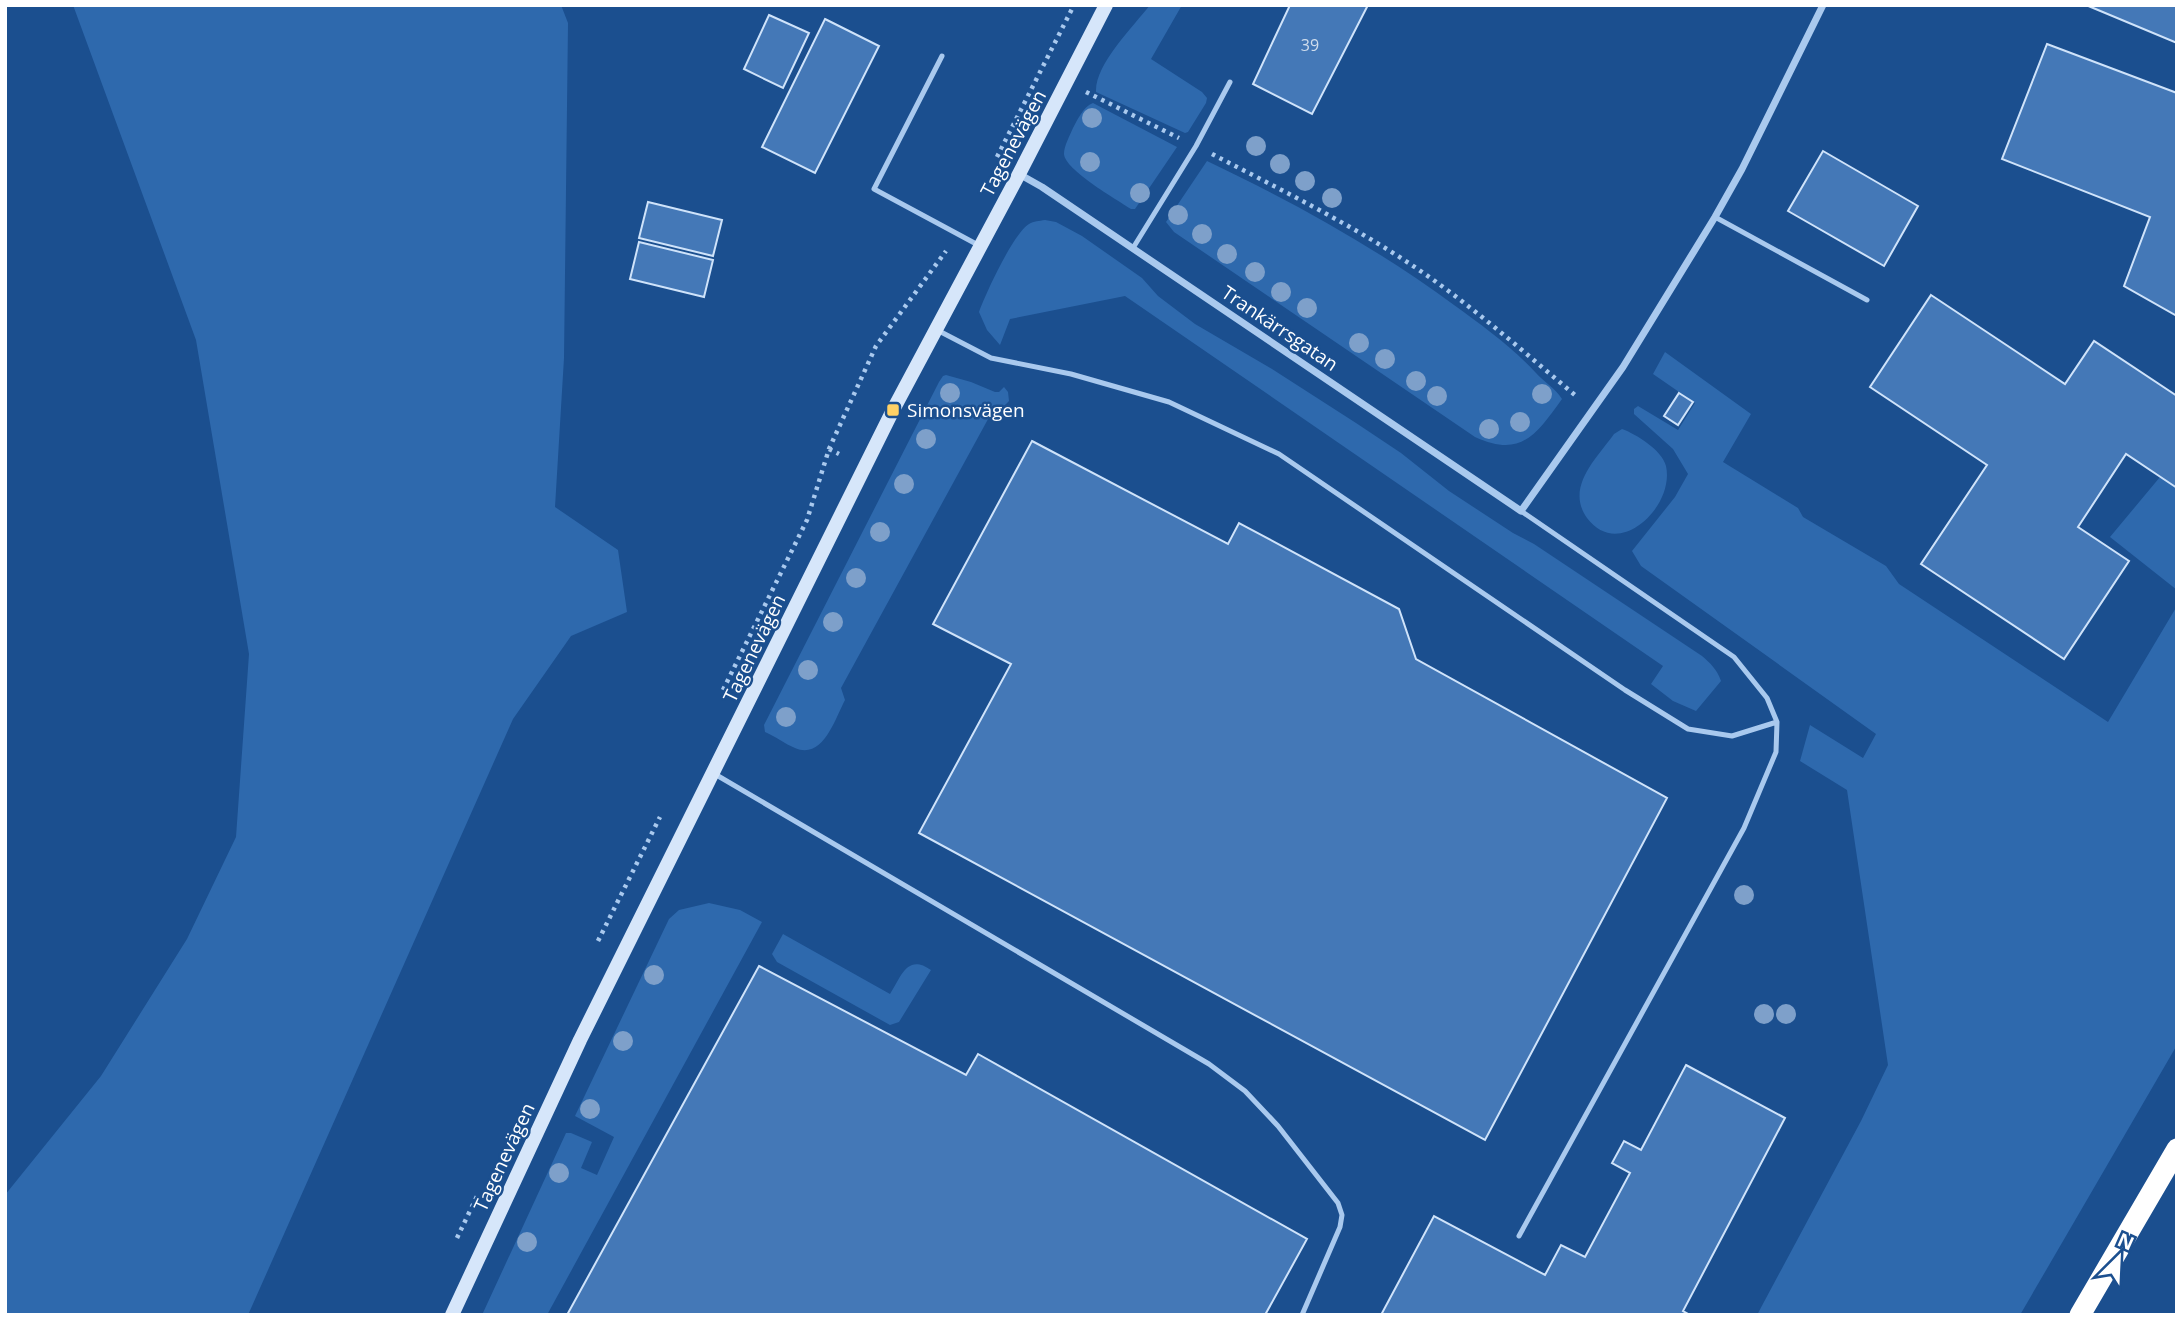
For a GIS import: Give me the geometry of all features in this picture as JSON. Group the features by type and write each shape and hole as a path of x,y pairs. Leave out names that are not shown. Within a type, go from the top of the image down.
{"highway":[{"path":"2080,1315 2177,1149"}],"street":[{"path":"1521,511 1623,367 1715,217 1742,169 1823,5"},
{"name":"Tagenevägen","path":"452,1315 580,1040 713,772 893,411 1067,82 1103,6"},
{"name":"Trankärrsgatan","path":"1019,174 1133,248 1521,511"}],"lane":[{"path":"942,56 874,189 981,246"},
{"path":"1133,248 1196,146 1230,82"},
{"path":"1715,217 1867,300"},
{"path":"937,330 991,358 1071,374 1169,402 1279,454 1625,690 1688,729 1732,736 1777,722 1776,752 1744,828 1519,1236"},
{"name":"Trankärrsgatan","path":"1521,511 1734,657 1767,698 1777,722"},
{"path":"713,772 1209,1064 1245,1091 1307,1161 1338,1203 1342,1215 1340,1227 1302,1315"}],"path":[{"path":"1067,82 1363,234 1438,283 1486,320 1592,411"},
{"path":"829,449 839,454"}],"shaded area":[{"path":"73,5 561,5 568,23 564,358 555,507 618,550 627,612 571,636 513,719 248,1315 5,1315 5,1195 101,1076 187,939 236,837 249,654 196,340"},
{"path":"1150,5 1182,5 1151,59 1207,98 1185,133 1096,92 1097,81 1108,58"},
{"path":"1093,103 1177,147 1135,209 1092,184 1073,168 1064,154 1073,128 1084,110"},
{"path":"1207,161 1334,227 1424,284 1507,346 1562,399 1535,432 1516,444 1491,443 1475,437 1174,232 1166,222"},
{"path":"1045,220 1056,222 1082,236 1142,278 1158,296 1195,324 1356,423 1401,453 1449,491 1702,656 1721,681 1696,711 1673,701 1651,684 1663,666 1125,296 1010,319 1000,345 987,330 979,312 1015,239 1029,224"},
{"path":"1665,352 1751,414 1723,462 1798,508 1803,517 1886,566 1899,584 2108,722 2177,606 2177,1045 2020,1315 1757,1315 1888,1065 1847,790 1800,761 1810,725 1863,758 1876,734 1641,566 1632,551 1675,497 1688,474 1673,449 1634,414 1634,409 1638,406 1678,430 1695,403 1653,374"},
{"path":"946,375 995,392 1004,387 1009,401 1002,408 993,410 841,688 845,700 827,736 813,748 795,748 765,732 764,725 939,382"},
{"path":"1622,429 1641,439 1659,454 1666,466 1667,481 1662,497 1642,523 1628,531 1614,534 1600,530 1587,518 1581,506 1580,495 1581,484 1592,463 1614,434"},
{"path":"2160,477 2177,488 2177,590 2110,537"},
{"path":"709,903 740,910 762,922 547,1315 482,1315 566,1133 592,1142 581,1168 597,1175 614,1137 575,1116 669,919 679,910"},
{"path":"783,934 890,994 901,974 910,966 923,965 931,970 899,1022 890,1025 777,962 772,954"}],"building":[{"path":"1290,5 1368,5 1312,114 1253,84"},
{"path":"2086,5 2177,5 2177,43"},
{"path":"769,15 809,33 783,88 744,69"},
{"path":"825,19 879,46 815,173 762,147"},
{"path":"2047,44 2177,93 2177,316 2124,286 2150,217 2002,159"},
{"path":"1823,151 1918,206 1884,266 1788,211"},
{"path":"648,202 722,220 713,256 639,238"},
{"path":"639,242 713,260 704,297 630,279"},
{"path":"1931,295 2065,384 2094,341 2177,396 2177,488 2126,454 2078,527 2129,561 2064,659 1921,564 1987,465 1870,387"},
{"path":"1679,393 1693,402 1678,425 1664,416"},
{"path":"1032,441 1228,544 1239,523 1399,609 1416,659 1667,798 1485,1140 919,833 1011,664 933,624"},
{"path":"759,966 966,1075 978,1054 1307,1239 1265,1315 567,1315"},
{"path":"1686,1065 1785,1118 1683,1311 1690,1315 1381,1315 1434,1216 1545,1275 1561,1245 1585,1257 1630,1173 1612,1163 1624,1141 1641,1150"}],"place":[{"name":"Simonsvägen","path":"893,410"}]}
